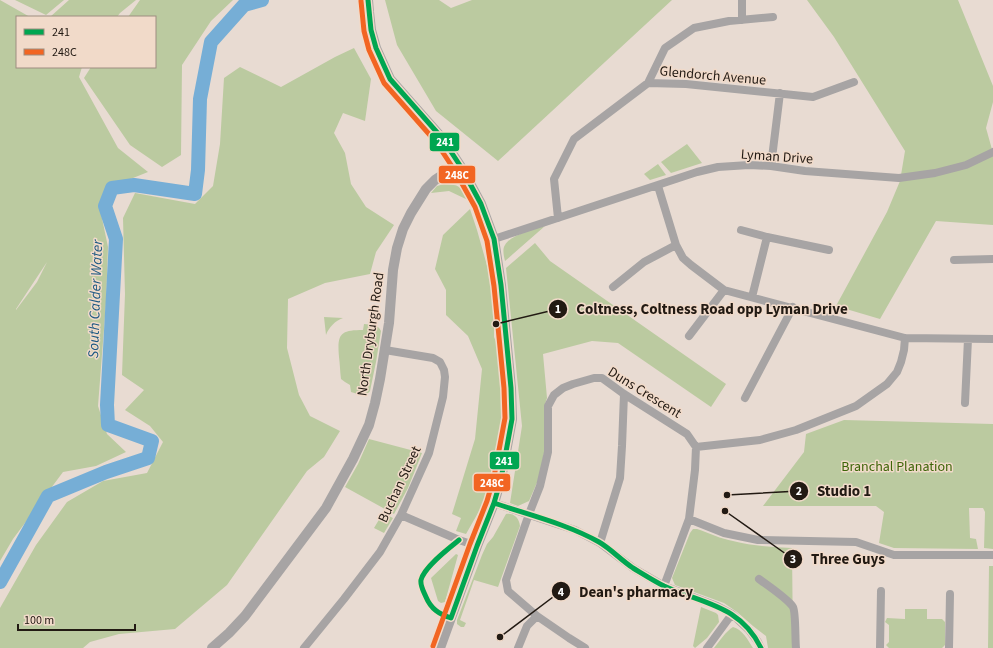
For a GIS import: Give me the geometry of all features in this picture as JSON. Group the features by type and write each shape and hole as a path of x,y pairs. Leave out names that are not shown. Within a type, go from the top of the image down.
{"street":[{"path":"368,0 371,30 376,48 390,79 442,138 461,167 481,204 494,239 501,285 511,388 512,419 501,480 494,503 440,648"},
{"path":"742,0 742,20"},
{"path":"648,83 665,48 694,28 729,20 774,18"},
{"name":"Glendorch Avenue","path":"558,218 554,179 574,139 648,83 686,84 813,97 854,82"},
{"path":"771,166 780,93"},
{"name":"Lyman Drive","path":"494,239 697,172 718,167 750,164 805,172 899,178 935,173 966,165 993,152"},
{"name":"North Dryburgh Road","path":"212,648 245,616 326,508 353,459 369,425 375,403 385,350 393,270 397,248 403,229 426,189 444,174 461,167"},
{"path":"658,186 676,245 683,258 724,290 793,307 905,338 993,339"},
{"path":"741,230 829,250"},
{"path":"752,297 767,237"},
{"path":"613,287 644,262 676,245"},
{"path":"954,260 993,260"},
{"path":"689,336 724,290"},
{"path":"745,398 793,307"},
{"path":"664,586 689,519 695,470 696,447 760,440 796,430 856,406 887,384 897,372 904,350 905,338"},
{"path":"965,403 968,339"},
{"name":"Buchan Street","path":"304,648 380,552 402,515 429,453 443,397 445,377 444,370 440,362 433,358 385,350"},
{"name":"Duns Crescent","path":"585,648 537,616 508,591 506,580 540,486 548,452 548,406 554,395 563,388 594,378 602,378 624,394 687,434 696,447"},
{"path":"600,543 620,478 624,394"},
{"path":"494,503 575,530 600,543 633,568 664,586 717,606 732,614 749,630 761,648"},
{"path":"402,515 458,540 477,546"},
{"path":"689,519 724,533 758,540 856,542 894,555 993,555"},
{"path":"759,579 774,590 793,608 796,648"},
{"path":"880,648 881,591"},
{"path":"949,648 950,594"},
{"path":"707,648 732,614"},
{"path":"518,648 527,626 537,616"}],"green space":[{"path":"0,0 28,16 16,16 16,68 82,68 79,77 118,148 148,172 108,188 99,204 108,247 106,303 98,406 107,434 126,452 96,466 63,472 13,539 0,561","holes":["47,262 37,282 16,309"]},
{"path":"15,0 64,0 46,15"},
{"path":"69,0 136,0 118,16 51,16"},
{"path":"140,0 233,0 211,21 182,65 181,155 162,167 130,145 84,78 90,68 156,68 156,16 129,16"},
{"path":"385,0 439,0 451,8 472,0 672,0 498,161 436,111 397,45"},
{"path":"807,0 958,0 993,86 993,102 986,128 993,153 993,225 936,221 880,319 836,306 887,212 900,181 905,151 834,37"},
{"path":"354,48 371,79 365,121 343,113 334,133 345,153 351,184 366,207 394,225 376,252 370,274 325,283 288,299 287,348 299,395 310,416 340,431 324,457 307,471 227,585 175,629 119,634 90,642 83,648 0,648 0,608 36,545 67,502 103,481 147,473 163,442 150,426 125,410 144,390 122,375 125,294 123,218 135,193 195,204 213,186 220,144 224,78 240,67 281,87"},
{"path":"687,144 702,163 671,173 661,162"},
{"path":"658,164 666,175 650,180 644,174"},
{"path":"444,184 459,187 468,200 449,191 431,193 437,186"},
{"path":"470,209 488,269 496,310 494,317 494,337 502,356 505,389 505,418 495,469 486,499 466,534 456,531 461,518 452,514 475,439 482,369 468,336 446,315 446,290 435,269 443,235"},
{"path":"545,226 505,261 504,249 508,241 523,233"},
{"path":"535,243 550,261 726,384 711,407 618,343 592,341 543,354 547,398 545,404 544,453 539,478 529,501 518,506 510,503 522,426 506,268"},
{"path":"324,317 343,318 337,321 329,329 326,335"},
{"path":"364,324 376,326 381,331 370,391 364,395 351,392 350,385 341,379 339,343 340,338 345,332 363,330"},
{"name":"Branchal Planation","path":"844,420 993,424 993,549 984,548 985,512 983,508 969,508 970,538 976,539 978,549 894,548 879,543 884,512 876,506 763,506 804,452 806,434"},
{"path":"369,439 422,453 408,488 394,514 345,487 358,464"},
{"path":"383,513 393,518 384,533 374,528"},
{"path":"506,514 511,514 516,517 520,526 498,587 474,580 460,620 466,623 464,627 461,627 457,624 457,620 482,555 487,544 493,537"},
{"path":"693,529 740,543 792,548 793,648 768,648 766,636 724,603 675,585 672,578"},
{"path":"456,554 458,555 445,602 441,603 438,601 431,578"},
{"path":"989,566 993,566 993,648 988,648"},
{"path":"701,607 716,613 718,615 719,622 707,638 695,648 693,646"},
{"path":"905,609 927,609 927,619 942,619 945,622 945,645 942,648 889,648 886,645 889,642 889,625 885,622 887,618 905,619"},
{"path":"733,627 742,632 753,648 714,648 725,634"}],"waterway":[{"name":"South Calder Water","path":"0,582 48,496 106,472 148,458 152,441 108,425 107,405 116,239 105,206 112,188 134,185 195,194 198,170 200,99 211,42 244,5 262,0"}],"transit line":[{"name":"241","path":"368,0 371,30 376,48 390,79 442,138 461,167 481,204 494,239 501,285 511,388 512,419 501,479 494,503 451,618"},
{"name":"248C","path":"361,1 364,31 369,50 384,83 436,142 455,171 475,207 487,241 494,286 504,388 505,418 494,477 487,501 433,646"},
{"name":"241","path":"494,503 561,525 599,542 624,562 660,584 706,602 731,614 752,634 761,648"},
{"name":"241","path":"451,618 439,613 430,605 422,589 421,580 427,569 459,540"}],"place":[{"name":"Coltness, Coltness Road opp Lyman Drive","path":"496,324"},
{"name":"Studio 1","path":"727,495"},
{"name":"Three Guys","path":"725,511"},
{"name":"Dean's pharmacy","path":"500,637"}]}
